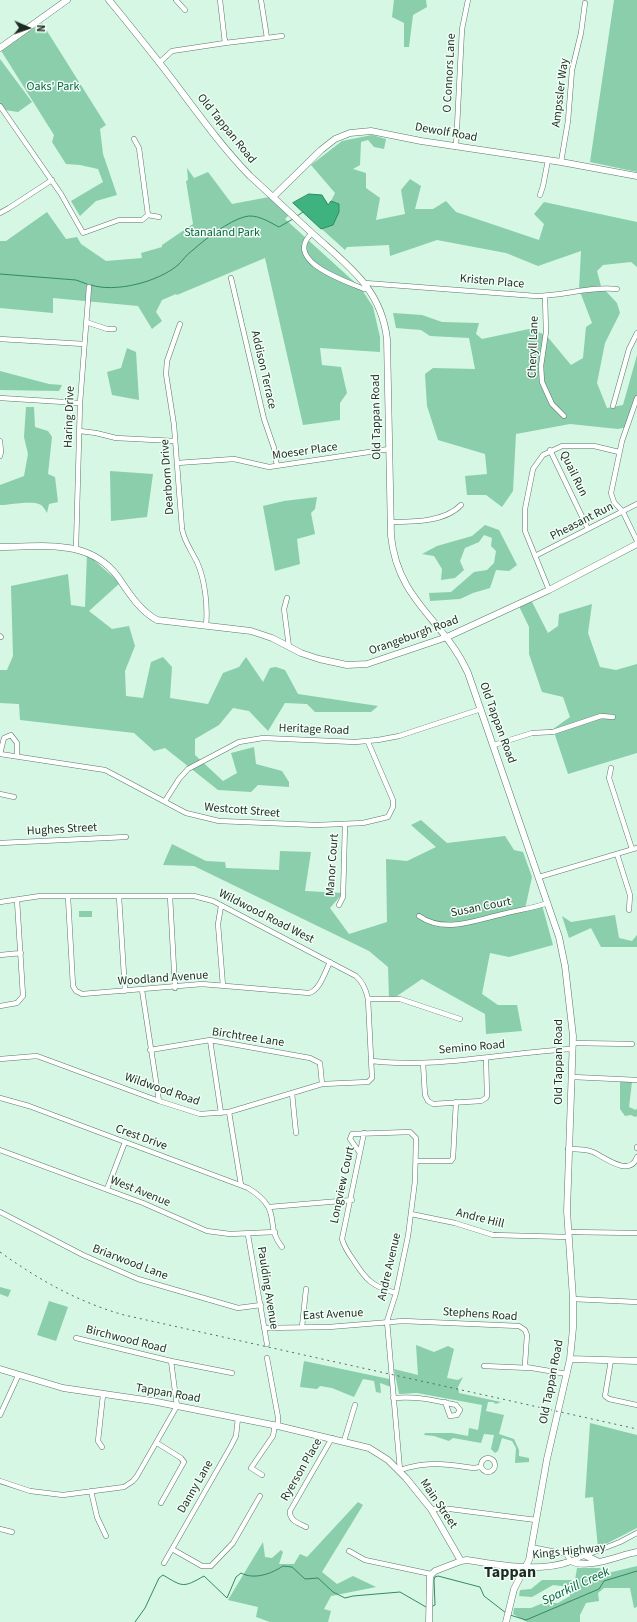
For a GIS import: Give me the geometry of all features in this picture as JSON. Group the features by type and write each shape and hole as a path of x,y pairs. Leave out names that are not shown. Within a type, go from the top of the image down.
{"main road":[{"path":"0,48 67,0"},
{"name":"Old Tappan Road","path":"109,0 159,63 214,137 250,176 358,274 364,286 377,302 386,329 390,522 394,553 404,584 416,602 447,637 466,668 548,903 562,951 572,1023 573,1046 573,1078 567,1188 568,1234 573,1299 573,1328 570,1359 548,1457 527,1567 514,1589 507,1617"},
{"name":"Dewolf Road","path":"274,197 328,144 350,133 371,131 456,147 561,162 637,176"},
{"name":"Orangeburgh Road","path":"0,547 76,548 92,554 104,562 144,611 152,617 163,621 251,631 272,638 319,659 362,665 375,662 447,637 549,590 637,542"},
{"path":"570,1359 637,1361"},
{"name":"Tappan Road","path":"0,1370 63,1388 145,1400 277,1425 332,1438"},
{"name":"Main Street","path":"332,1438 374,1450 400,1470 431,1509 461,1562"},
{"name":"Kings Highway","path":"527,1567 564,1564 571,1561 576,1563 599,1562 637,1552"},
{"path":"586,1556 599,1562"},
{"path":"429,1622 429,1578 435,1571 467,1560 527,1567"}],"street":[{"path":"176,0 185,10"},
{"path":"220,0 226,43"},
{"path":"261,0 267,38"},
{"name":"O Connors Lane","path":"456,147 462,28 468,0"},
{"name":"Ampssler Way","path":"561,162 568,121 572,70 582,33 585,3"},
{"path":"159,63 172,51 282,36"},
{"path":"0,106 52,180 83,233 119,220 142,220 148,216 159,217"},
{"path":"134,139 139,148 148,216"},
{"path":"540,195 548,160"},
{"path":"0,212 9,208 52,180"},
{"name":"Kristen Place","path":"312,233 305,241 304,247 306,255 312,263 328,274 364,286 545,296 607,288 617,289"},
{"name":"Addison Terrace","path":"231,278 264,419 274,448 277,466"},
{"name":"Haring Drive","path":"76,548 80,403 89,287"},
{"name":"Cheryll Lane","path":"545,296 546,339 542,358 541,374 548,397 555,408 564,416"},
{"path":"86,322 107,329 114,329"},
{"name":"Dearborn Drive","path":"180,324 166,367 175,441 182,528 186,542 200,571 207,611 206,626"},
{"path":"613,406 629,349 637,333"},
{"path":"0,339 84,344"},
{"path":"0,398 80,403"},
{"path":"637,398 619,452 611,493 614,502 623,512 637,542"},
{"path":"80,431 116,438 175,441"},
{"path":"0,441 0,456"},
{"path":"549,590 525,531 525,508 532,469 539,459 550,450 562,446 585,445 619,452"},
{"name":"Moeser Place","path":"177,463 234,459 264,467 389,449"},
{"name":"Quail Run","path":"550,450 588,529"},
{"name":"Pheasant Run","path":"535,556 637,504"},
{"path":"390,522 422,521 454,512 461,505"},
{"path":"287,598 284,609 290,647"},
{"name":"Heritage Road","path":"165,801 179,779 188,769 239,742 263,738 368,742 399,736 481,709"},
{"path":"494,745 532,733 553,732 601,716 612,717"},
{"path":"0,754 4,738 11,735 17,743 17,756"},
{"name":"Westcott Street","path":"0,754 105,770 186,813 219,821 345,825 384,819 390,814 393,807 393,800 368,742"},
{"path":"539,877 635,849 609,778 611,768"},
{"path":"0,794 14,797"},
{"name":"Manor Court","path":"339,905 343,897 345,825"},
{"name":"Hughes Street","path":"0,843 126,837"},
{"path":"617,854 630,894 629,910"},
{"name":"Wildwood Road West","path":"0,902 40,896 201,897 330,962 360,979 366,989 368,999 372,1062"},
{"name":"Woodland Avenue","path":"68,896 74,988 79,993 85,994 175,988 202,984 309,994 313,992 317,986 330,962"},
{"path":"170,896 175,988"},
{"path":"119,897 125,991"},
{"path":"0,1006 17,1003 23,996 17,900"},
{"name":"Susan Court","path":"419,916 427,921 452,925 534,908 548,903"},
{"path":"221,906 218,924 223,986"},
{"path":"0,955 21,953"},
{"path":"142,990 159,1101"},
{"path":"368,999 400,999 460,1019"},
{"path":"210,1040 221,1113"},
{"name":"Birchtree Lane","path":"150,1050 210,1040 314,1059 320,1063 322,1084"},
{"name":"Semino Road","path":"372,1062 398,1064 423,1063 486,1058 573,1046 632,1044"},
{"name":"Wildwood Road","path":"0,1059 37,1056 194,1113 229,1112 322,1084 368,1082 372,1078 372,1062"},
{"path":"423,1063 425,1095 428,1101 434,1104 481,1101 486,1098 486,1058"},
{"path":"573,1078 637,1080"},
{"path":"292,1094 296,1133"},
{"name":"Crest Drive","path":"0,1098 24,1104 241,1185 262,1198 269,1207"},
{"path":"416,1162 451,1161 453,1158 456,1135 456,1102"},
{"path":"229,1112 241,1185"},
{"name":"Longview Court","path":"396,1293 378,1288 368,1281 344,1246 342,1235 352,1200 364,1133 410,1132 416,1138 416,1162"},
{"path":"360,1153 350,1139 352,1134 364,1133"},
{"path":"108,1189 125,1142"},
{"path":"568,1149 593,1152 616,1165 624,1166 630,1165 637,1157"},
{"name":"West Avenue","path":"0,1150 108,1189 203,1230 217,1233 248,1235 275,1232"},
{"name":"Andre Avenue","path":"400,1470 387,1321 396,1293 408,1236 416,1162"},
{"path":"282,1247 278,1242 269,1207 352,1200"},
{"name":"Briarwood Lane","path":"0,1212 83,1255 138,1279 238,1308 261,1305"},
{"name":"Andre Hill","path":"411,1214 455,1223 483,1232 504,1236 637,1233"},
{"name":"Paulding Avenue","path":"248,1235 261,1305 266,1344"},
{"path":"302,1327 306,1289"},
{"path":"573,1299 637,1302"},
{"name":"East Avenue","path":"264,1328 329,1327 387,1321 403,1321"},
{"name":"Stephens Road","path":"403,1321 523,1328 527,1335 525,1364 530,1368"},
{"name":"Birchwood Road","path":"76,1338 171,1361 232,1373"},
{"path":"262,1475 251,1468 273,1436 278,1417 267,1358"},
{"path":"611,1360 605,1396 609,1399 637,1406"},
{"name":"Birchwood Road","path":"171,1361 177,1406"},
{"path":"484,1366 530,1368 567,1374"},
{"path":"0,1415 18,1376"},
{"path":"102,1447 98,1441 103,1395"},
{"path":"393,1398 414,1396 445,1402"},
{"path":"344,1441 355,1405"},
{"path":"0,1481 30,1491 56,1495 91,1492 128,1485 137,1476 177,1406"},
{"name":"Danny Lane","path":"164,1563 232,1446 236,1436 238,1418"},
{"name":"Ryerson Place","path":"306,1527 292,1520 289,1516 290,1511 332,1438"},
{"path":"157,1443 181,1458 184,1462 161,1503"},
{"path":"400,1470 424,1463 474,1468 480,1467"},
{"path":"91,1492 97,1517 106,1536"},
{"path":"172,1549 202,1566 211,1566 233,1542 260,1496"},
{"path":"431,1509 445,1508 536,1520"},
{"path":"0,1529 12,1532"},
{"path":"531,1547 566,1554 571,1561 586,1556 637,1533"},
{"path":"349,1551 365,1560 395,1565 431,1574"}],"green space":[{"path":"394,0 426,0 427,7 413,15 409,47 404,47 404,23 392,17"},
{"path":"614,0 637,0 637,172 590,162"},
{"name":"Oaks' Park","path":"42,23 106,125 100,129 103,154 117,195 96,201 80,216 71,201 103,182 98,169 66,164 52,142 54,135 0,49"},
{"path":"0,59 32,102 18,112 5,110 0,102"},
{"path":"372,135 386,139 384,149 374,147 368,140 361,142 360,165 353,169 366,173 366,188 380,198 376,220 405,214 401,190 410,179 421,186 415,209 433,209 446,201 456,212 539,240 544,224 534,214 544,202 637,222 637,267 631,262 603,265 597,271 601,286 617,303 620,313 605,343 597,383 607,408 623,405 637,355 637,400 627,427 618,429 570,424 516,434 513,491 502,507 486,495 467,495 465,476 487,474 485,454 438,440 427,406 425,374 433,368 475,369 469,338 430,336 421,330 396,328 393,313 422,315 442,322 479,323 476,334 482,339 529,329 546,335 571,365 583,358 586,327 592,323 579,289 581,251 538,266 506,253 437,240 390,256 389,245 347,247 345,250 293,203 309,194 322,195 329,205 335,193 311,165 342,141"},
{"name":"Stanaland Park","path":"187,168 194,178 208,172 232,204 269,197 289,215 285,219 361,288 373,307 380,337 380,352 320,348 322,365 341,367 347,393 340,403 340,420 303,425 265,258 162,300 156,312 162,321 152,329 138,306 53,298 53,313 0,308 0,241 6,241 47,212 66,239 77,237 81,244 106,261 142,258 141,253 162,247 162,245 193,224 186,181 188,180"},
{"path":"127,348 136,352 139,400 112,395 107,372 121,368"},
{"path":"0,371 49,384 62,385 59,391 0,390"},
{"path":"26,407 34,407 35,427 48,431 52,437 48,474 55,477 58,502 49,504 47,513 43,506 33,503 0,505 0,485 24,476 28,454 24,437"},
{"path":"110,471 153,474 147,517 111,521"},
{"path":"317,497 315,509 311,513 315,534 297,539 300,564 275,571 263,506 284,501"},
{"path":"485,525 499,530 517,565 509,571 496,570 490,588 460,599 430,601 429,593 451,592 474,572 487,570 494,563 496,551 491,546 492,538 484,535 479,542 465,548 460,561 464,570 455,578 441,580 442,569 434,556 422,554 437,546 472,536"},
{"path":"87,554 120,583 89,611 112,629 129,626 135,646 125,671 126,696 143,698 151,662 163,657 172,667 170,698 208,704 223,673 239,667 246,657 263,682 270,668 276,667 285,670 298,694 378,706 371,712 315,712 307,704 285,703 268,731 249,711 233,708 219,725 195,739 195,755 223,781 237,773 231,753 254,747 256,764 282,771 289,782 289,787 258,785 251,792 218,790 165,748 154,751 134,733 20,720 19,704 0,703 0,670 7,670 13,656 11,586 68,574 71,605 85,607"},
{"path":"530,598 548,633 558,626 559,614 592,604 588,633 600,667 616,670 637,664 637,753 568,774 553,729 570,717 563,697 542,692 529,654 529,627 518,604"},
{"path":"421,820 447,843 505,836 514,850 523,852 532,877 525,909 542,905 553,945 509,957 490,953 482,994 498,1005 517,1005 522,1031 486,1034 485,1014 422,979 394,998 389,998 388,967 369,951 194,866 163,865 172,844 206,861 225,862 226,868 279,870 280,851 311,852 305,891 343,893 330,908 349,934 387,922 386,859 407,861 436,847 411,825"},
{"path":"79,911 92,911 92,917 79,917"},
{"path":"615,915 619,938 632,941 637,935 637,947 601,947 591,928 569,938 562,916 571,922"},
{"path":"620,1082 632,1082 629,1107 636,1110 637,1108 637,1116 635,1117 631,1115 625,1116 620,1109"},
{"path":"0,1287 11,1290 8,1297 0,1294"},
{"path":"49,1301 68,1307 56,1341 37,1335"},
{"path":"416,1345 434,1352 448,1346 454,1349 447,1378 458,1380 463,1377 458,1387 459,1393 501,1402 496,1404 493,1402 488,1402 486,1411 504,1415 499,1434 514,1439 519,1450 519,1456 529,1458 529,1462 515,1463 516,1448 512,1441 502,1438 498,1451 495,1453 491,1449 494,1435 484,1434 481,1443 453,1438 449,1441 434,1436 424,1435 425,1433 452,1433 468,1436 469,1428 478,1430 482,1405 417,1393 399,1394 394,1369 418,1375"},
{"path":"304,1361 389,1379 391,1387 380,1383 381,1393 376,1392 374,1381 363,1379 354,1397 332,1388 320,1386 317,1389 300,1387"},
{"path":"590,1423 637,1435 637,1528 598,1548 593,1497 585,1498"},
{"path":"358,1502 363,1505 322,1572 337,1584 353,1576 376,1587 331,1596 324,1609 331,1611 328,1622 270,1622 256,1617 258,1607 228,1600 263,1542 265,1557 272,1558 281,1550 283,1552 279,1564 294,1564 300,1554 307,1557"},
{"path":"637,1566 637,1607 634,1608 630,1588 604,1588 598,1593 599,1601 586,1603 580,1615 580,1622 527,1622 513,1614 514,1608 531,1608 543,1603 558,1603 570,1596 570,1587 553,1585 532,1597 519,1596 520,1590 531,1589 542,1580 575,1580 577,1568 600,1568 604,1574"}],"shaded area":[{"path":"309,194 322,195 328,205 331,201 339,204 339,212 333,225 321,229 293,203"}],"waterway":[{"path":"297,216 303,212"},
{"path":"91,285 112,288 124,287 148,281 170,271 189,253 217,231 231,222 244,217 258,217 279,227 293,219"},
{"path":"0,274 76,280 87,284"},
{"name":"Sparkill Creek","path":"135,1622 145,1608 159,1578 163,1575 179,1584 192,1583 204,1576 227,1598 236,1577 241,1573 257,1576 283,1566 292,1567 305,1579 318,1578 333,1592 345,1598 400,1592 426,1607"},
{"name":"Sparkill Creek","path":"510,1615 526,1620 599,1589 604,1581 637,1571"},
{"name":"Sparkill Creek","path":"431,1607 435,1605 434,1580 435,1577 438,1576 480,1587 484,1596 506,1613"}],"railway":[{"path":"0,1252 29,1272 59,1289 91,1304 124,1315 637,1429"}],"district":[{"name":"Tappan","path":"510,1573"}]}
